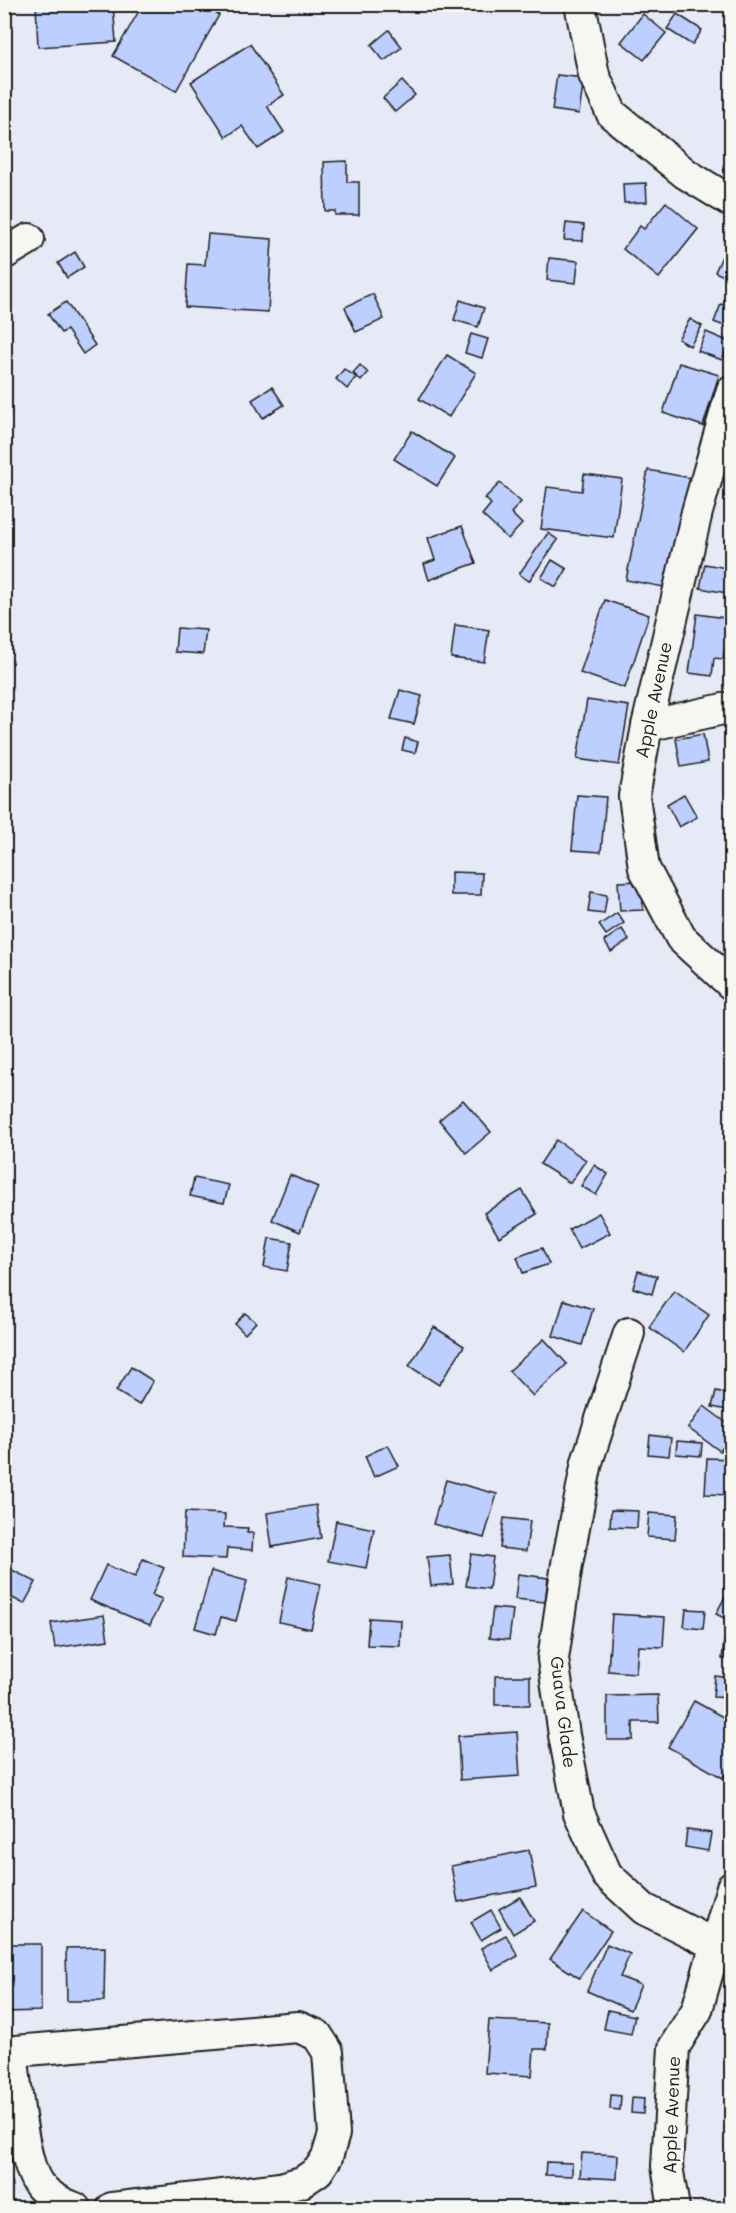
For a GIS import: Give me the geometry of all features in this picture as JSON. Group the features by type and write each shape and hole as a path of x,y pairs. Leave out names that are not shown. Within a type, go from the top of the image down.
{"street":[{"path":"580,4 594,75 612,114 686,174 732,202"},
{"name":"Apple Avenue","path":"732,390 697,512 647,726 634,796 644,868 681,938 732,985"},
{"path":"647,726 732,707"},
{"name":"Guava Glade","path":"629,1333 587,1462 567,1564 553,1659 564,1735 579,1813 607,1875 644,1909 723,1946"},
{"name":"Apple Avenue","path":"674,2208 667,2166 675,2047 697,2010 723,1946 732,1887"},
{"path":"75,2208 56,2200 39,2185 28,2164 8,2051 298,2026 316,2035 328,2052 334,2134 327,2157 318,2171 302,2182 280,2188 112,2208"}],"building":[{"path":"36,4 113,4 116,42 38,47"},
{"path":"143,4 201,4 219,15 176,91 113,56"},
{"path":"643,14 666,33 644,60 621,42"},
{"path":"677,14 702,30 692,45 667,29"},
{"path":"389,30 402,47 384,61 371,45"},
{"path":"250,44 284,95 267,106 284,132 258,149 242,126 226,137 191,82"},
{"path":"557,75 584,78 579,114 552,110"},
{"path":"402,81 415,95 395,112 383,98"},
{"path":"347,161 347,182 359,182 359,215 335,215 335,211 325,211 324,162"},
{"path":"646,183 647,202 624,203 623,184"},
{"path":"666,202 698,229 659,278 623,249 640,226 644,229"},
{"path":"566,223 584,225 583,241 564,240"},
{"path":"208,234 272,239 268,312 185,307 188,264 205,265"},
{"path":"75,252 84,267 67,278 58,263"},
{"path":"724,252 732,255 732,280 715,272"},
{"path":"549,258 578,261 576,283 547,280"},
{"path":"373,294 384,319 356,332 345,307"},
{"path":"460,300 484,308 478,327 454,320"},
{"path":"66,302 95,345 83,354 67,330 61,333 48,314"},
{"path":"721,304 732,308 732,329 714,322"},
{"path":"690,319 702,326 690,346 678,339"},
{"path":"706,332 730,342 722,360 698,351"},
{"path":"471,334 488,339 482,358 465,353"},
{"path":"447,355 476,373 449,417 419,399"},
{"path":"679,363 719,375 703,426 663,413"},
{"path":"360,365 368,373 361,381 353,373"},
{"path":"344,369 356,377 347,389 336,379"},
{"path":"272,387 284,405 263,418 252,400"},
{"path":"412,431 455,458 437,486 394,459"},
{"path":"648,470 691,478 669,588 626,580"},
{"path":"584,474 622,479 614,538 541,529 547,487 582,491"},
{"path":"500,483 521,502 511,513 522,524 508,539 482,515 491,504 485,498"},
{"path":"462,526 476,563 429,580 424,564 435,560 428,538"},
{"path":"548,533 558,540 529,581 519,574"},
{"path":"552,560 567,569 556,587 541,578"},
{"path":"705,564 732,569 732,594 700,588"},
{"path":"605,600 649,615 625,688 580,673"},
{"path":"697,614 732,619 732,647 725,646 723,659 714,658 712,676 689,673"},
{"path":"455,625 489,630 484,662 451,658"},
{"path":"177,628 206,630 203,654 175,652"},
{"path":"400,690 422,696 414,724 391,719"},
{"path":"587,700 629,706 619,765 577,759"},
{"path":"703,734 708,762 681,767 676,739"},
{"path":"405,738 418,742 415,753 402,750"},
{"path":"684,794 697,817 679,827 667,804"},
{"path":"577,795 606,797 601,852 572,850"},
{"path":"451,872 482,873 481,895 451,895"},
{"path":"642,881 643,910 620,911 618,882"},
{"path":"591,892 607,895 604,914 588,912"},
{"path":"617,913 624,923 606,935 599,925"},
{"path":"622,929 629,940 611,952 604,941"},
{"path":"463,1100 491,1132 466,1153 439,1120"},
{"path":"556,1140 586,1160 570,1183 540,1164"},
{"path":"594,1165 608,1174 596,1195 581,1186"},
{"path":"290,1175 318,1187 300,1232 272,1220"},
{"path":"194,1178 229,1185 224,1203 190,1196"},
{"path":"522,1190 537,1214 499,1237 484,1213"},
{"path":"599,1213 610,1233 579,1249 569,1229"},
{"path":"269,1238 292,1242 287,1271 264,1267"},
{"path":"542,1248 549,1264 523,1273 517,1257"},
{"path":"638,1271 657,1276 652,1294 633,1288"},
{"path":"674,1291 709,1315 684,1352 649,1327"},
{"path":"564,1300 593,1309 582,1345 553,1336"},
{"path":"245,1313 256,1322 245,1334 235,1324"},
{"path":"434,1327 464,1346 439,1385 409,1366"},
{"path":"544,1339 567,1364 533,1396 509,1371"},
{"path":"131,1367 153,1381 139,1405 116,1391"},
{"path":"732,1382 732,1411 712,1407 716,1391 729,1394"},
{"path":"704,1406 732,1427 732,1434 720,1451 688,1428"},
{"path":"650,1435 671,1438 669,1456 648,1454"},
{"path":"677,1441 702,1443 701,1456 676,1454"},
{"path":"388,1445 399,1466 374,1477 365,1456"},
{"path":"707,1458 732,1459 732,1495 705,1494"},
{"path":"446,1480 497,1494 484,1538 433,1524"},
{"path":"316,1505 321,1538 272,1547 267,1513"},
{"path":"611,1510 638,1511 637,1528 610,1527"},
{"path":"185,1512 225,1514 224,1527 248,1528 247,1533 253,1533 252,1550 227,1548 226,1559 183,1557"},
{"path":"649,1513 677,1515 675,1539 647,1537"},
{"path":"504,1518 530,1521 526,1551 500,1548"},
{"path":"336,1521 374,1529 366,1568 328,1561"},
{"path":"471,1554 493,1557 489,1589 466,1586"},
{"path":"450,1555 453,1584 431,1586 427,1557"},
{"path":"143,1559 164,1568 152,1595 162,1599 150,1625 90,1600 106,1565 135,1577"},
{"path":"4,1566 36,1582 24,1604 11,1597 4,1609"},
{"path":"211,1571 247,1581 236,1621 221,1617 216,1634 195,1628"},
{"path":"518,1574 548,1578 545,1602 515,1599"},
{"path":"288,1577 321,1584 311,1629 279,1622"},
{"path":"732,1583 732,1622 716,1614"},
{"path":"493,1608 513,1610 509,1640 489,1638"},
{"path":"686,1609 705,1610 703,1629 684,1627"},
{"path":"612,1614 665,1617 663,1647 638,1646 636,1673 608,1671"},
{"path":"104,1615 108,1640 55,1648 51,1623"},
{"path":"369,1618 401,1620 400,1646 367,1645"},
{"path":"724,1641 732,1641 732,1659 722,1659"},
{"path":"495,1676 530,1676 530,1705 495,1705"},
{"path":"715,1676 732,1678 732,1698 713,1697"},
{"path":"658,1695 659,1722 633,1722 633,1740 607,1740 607,1696"},
{"path":"694,1701 732,1722 732,1764 723,1778 668,1747"},
{"path":"517,1732 520,1776 460,1780 458,1736"},
{"path":"687,1830 711,1833 708,1851 685,1847"},
{"path":"529,1850 536,1887 458,1902 451,1866"},
{"path":"520,1897 534,1921 513,1934 499,1909"},
{"path":"491,1910 501,1928 481,1940 471,1922"},
{"path":"583,1911 611,1931 579,1978 550,1959"},
{"path":"506,1935 518,1956 493,1970 481,1948"},
{"path":"4,1944 41,1944 41,2011 4,2012"},
{"path":"607,1944 630,1954 620,1977 641,1985 630,2010 587,1991"},
{"path":"105,1947 104,2001 67,2001 66,1948"},
{"path":"608,2010 635,2016 631,2034 604,2029"},
{"path":"489,2020 548,2023 547,2049 534,2049 532,2076 485,2073"},
{"path":"611,2095 621,2096 620,2110 610,2109"},
{"path":"632,2098 644,2099 643,2114 631,2113"},
{"path":"582,2153 618,2155 617,2179 580,2177"},
{"path":"546,2162 572,2163 572,2176 545,2175"}]}
